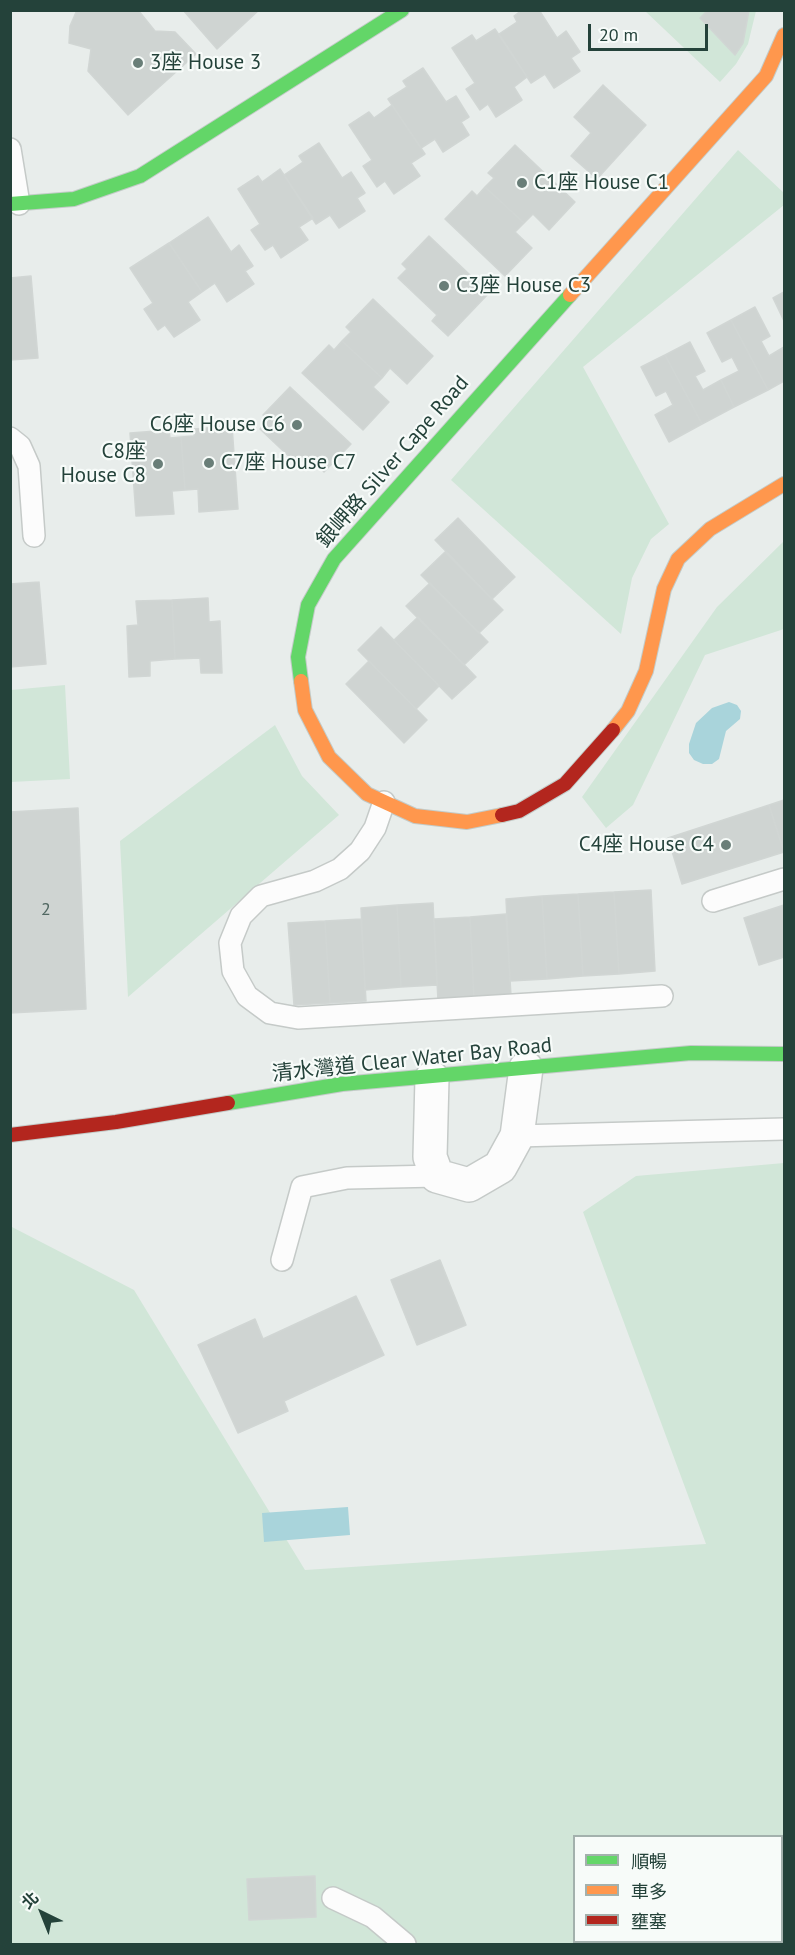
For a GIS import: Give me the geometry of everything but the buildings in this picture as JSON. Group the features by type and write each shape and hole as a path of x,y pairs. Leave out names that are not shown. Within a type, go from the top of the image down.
{"street":[{"path":"15,204 74,200 140,176 402,10"},
{"name":"銀岬路 Silver Cape Road","path":"784,35 766,76 334,559 308,605 298,657 305,710 329,757 367,794 415,816 467,822 519,812 565,784 602,745 628,711 646,671 664,589 678,559 710,529 784,483"},
{"name":"清水灣道 Clear Water Bay Road","path":"10,1135 116,1122 342,1084 432,1078 692,1053 784,1054"},
{"path":"432,1078 430,1157 437,1176 469,1185 500,1167 517,1136 526,1068"}],"lane":[{"path":"10,149 15,204"},
{"path":"10,438 20,446 29,466 34,536"},
{"path":"384,802 375,828 365,843 340,869 315,881 261,896 241,916 230,943 232,971 247,996 270,1013 298,1017 662,996"},
{"path":"713,901 784,879"},
{"path":"517,1136 784,1128"},
{"path":"282,1260 302,1187 347,1178 437,1176"},
{"path":"333,1898 373,1917 405,1944"}],"green space":[{"path":"645,11 756,11 748,44 736,64 720,82"},
{"path":"738,150 784,193 784,205 583,367 669,524 651,539 632,578 621,634 451,480"},
{"path":"784,541 784,629 705,655 633,805 606,828 582,797 717,607"},
{"path":"65,685 70,779 11,782 11,690"},
{"path":"275,725 302,776 339,815 128,997 120,841"},
{"path":"784,1163 784,1944 11,1944 10,1226 134,1290 305,1570 706,1544 583,1212 636,1176"}],"water":[{"path":"729,702 737,705 741,711 740,719 726,731 719,759 712,764 703,764 694,760 689,753 689,744 696,723 712,708"},
{"path":"348,1507 350,1535 264,1542 262,1513"}],"traffic: fast":[{"path":"10,204 74,199 140,176 402,10"},
{"path":"301,681 298,657 308,605 334,559 570,295"},
{"path":"228,1103 342,1084 691,1053 784,1054"}],"traffic: slow":[{"path":"570,295 766,76 784,35"},
{"path":"613,730 628,711 646,671 664,589 678,559 710,529 784,484"},
{"path":"301,681 305,710 329,757 367,794 415,816 467,822 502,815"}],"traffic: jam":[{"path":"502,815 519,811 565,784 613,730"},
{"path":"10,1135 116,1122 228,1103"}],"place":[{"name":"3座 House 3","path":"138,63"},
{"name":"C1座 House C1","path":"522,183"},
{"name":"C3座 House C3","path":"444,286"},
{"name":"C6座 House C6","path":"297,425"},
{"name":"C7座 House C7","path":"209,463"},
{"name":"C8座 House C8","path":"158,464"},
{"name":"C4座 House C4","path":"726,845"}]}
